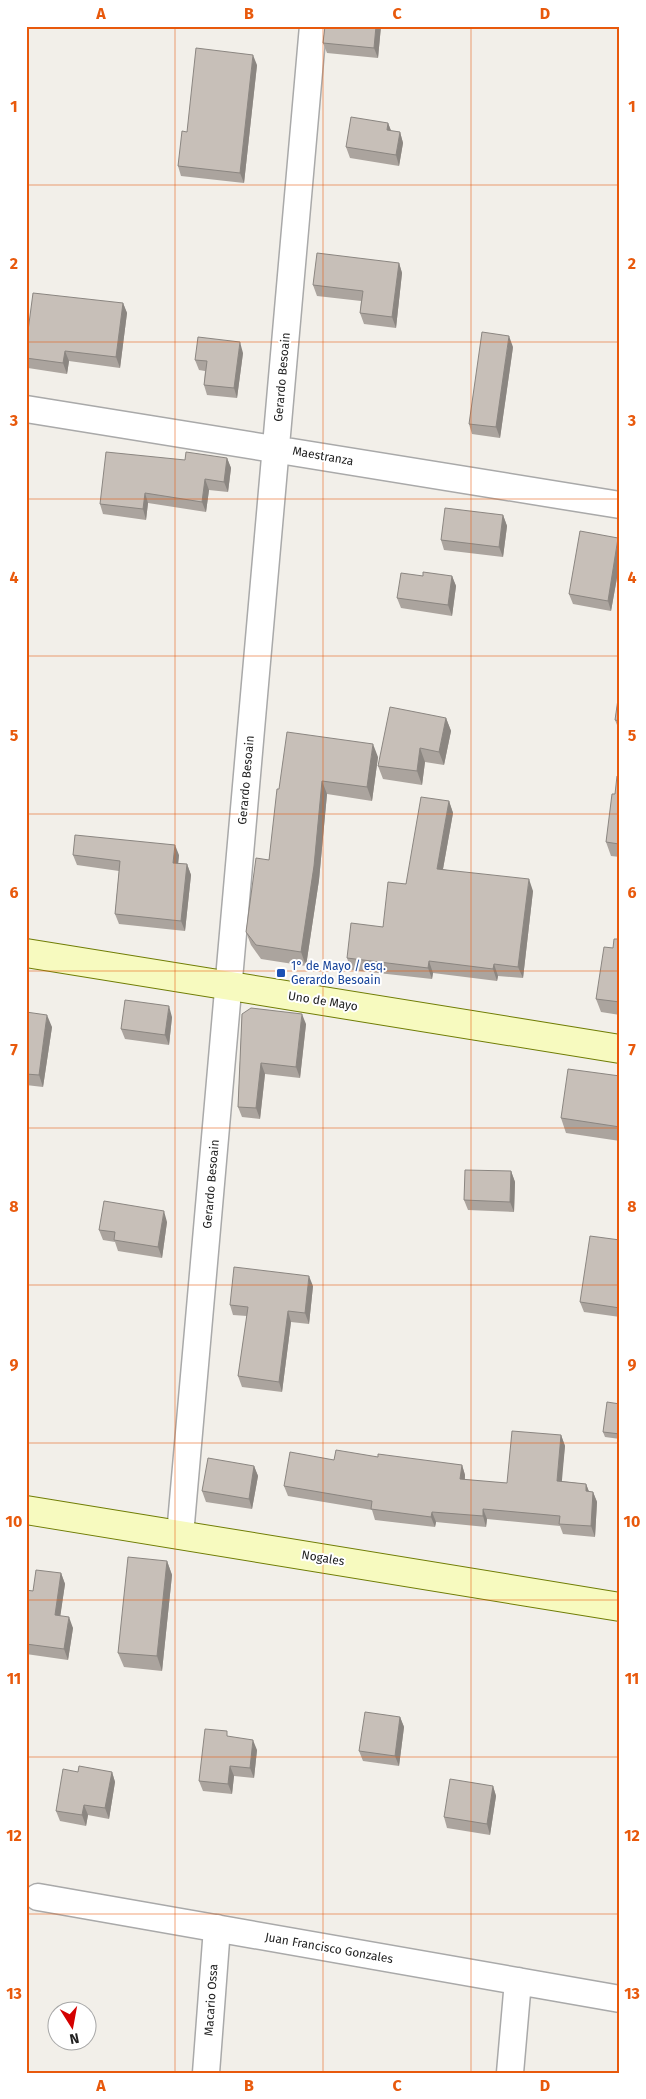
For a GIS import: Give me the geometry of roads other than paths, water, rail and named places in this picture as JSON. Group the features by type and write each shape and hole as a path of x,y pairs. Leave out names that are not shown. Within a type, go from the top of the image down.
{"street":[{"name":"Gerardo Besoain","path":"180,1535 312,26"},
{"name":"Maestranza","path":"26,409 620,505"},
{"name":"Uno de Mayo","path":"26,953 620,1050"},
{"name":"Nogales","path":"26,1510 620,1607"},
{"name":"Juan Francisco Gonzales","path":"38,1897 620,1999"},
{"name":"Macario Ossa","path":"206,2073 217,1928"},
{"path":"510,2073 518,1981"}],"place":[{"name":"1° de Mayo / esq. Gerardo Besoain","path":"281,973"}]}
